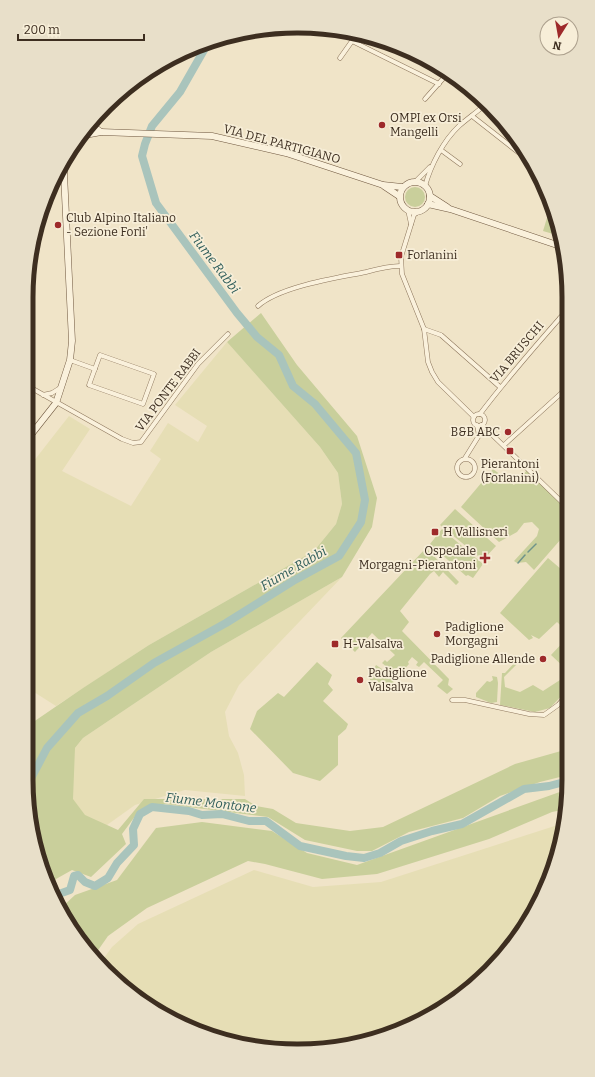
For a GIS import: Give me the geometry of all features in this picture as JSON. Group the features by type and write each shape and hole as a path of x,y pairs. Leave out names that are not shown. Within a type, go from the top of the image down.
{"main road":[{"path":"95,128 101,132"},
{"name":"VIA DEL PARTIGIANO","path":"90,134 101,132 212,136 247,143 286,154 383,185 402,187"},
{"path":"33,432 56,403 70,360 72,341 64,173"},
{"path":"430,196 428,204 418,211 408,210 401,204 399,196 402,187 408,182 416,181 425,186 430,196 450,208"},
{"name":"VIA DEL PARTIGIANO","path":"383,185 399,196"},
{"path":"428,204 450,208 557,245"}],"street":[{"path":"340,58 352,41 439,84"},
{"path":"425,99 444,78"},
{"path":"425,186 431,167 441,150 458,127 482,107"},
{"path":"472,116 517,152"},
{"path":"441,150 460,164"},
{"path":"416,181 431,167"},
{"path":"408,210 411,225"},
{"path":"418,211 414,215 401,257 400,266 403,280 424,329 428,362 434,377 474,417 474,422 482,423"},
{"path":"258,306 264,301 285,291 353,274 400,266"},
{"name":"VIA BRUSCHI","path":"474,417 485,409 500,387 562,316"},
{"path":"424,329 441,335 500,387"},
{"path":"426,339 434,332"},
{"name":"VIA PONTE RABBI","path":"56,403 122,439 133,443 141,442 198,364 228,334"},
{"path":"100,355 154,374 144,404 89,385 95,369 100,355"},
{"path":"70,360 95,369"},
{"path":"42,395 52,394 63,384"},
{"path":"33,389 56,403"},
{"path":"504,445 562,393"},
{"path":"472,447 471,459 474,465 474,471 470,476 464,477 459,474 458,466 479,436 485,409"},
{"path":"480,414 482,423 488,431 562,502"},
{"path":"465,458 471,459"},
{"path":"452,700 465,700 530,714 544,715 562,701"}],"shaded area":[{"path":"227,342 320,447 338,473 342,504 336,524 314,551 149,645 56,706 33,691 33,462 69,416 90,429 62,471 131,506 161,459 150,451 168,423 198,442 207,426 175,405"},
{"path":"342,577 239,685 225,712 229,736 238,753 244,775 245,796 185,790 135,805 100,830 46,860 37,826 47,784 83,738 211,652"},
{"path":"558,825 548,865 527,912 507,941 485,967 459,989 430,1009 399,1024 359,1037 332,1042 298,1044 263,1042 212,1030 165,1009 136,989 110,967 103,959 112,947 138,924 254,870 313,887 381,882"}],"green space":[{"path":"415,187 422,190 425,197 422,204 415,207 408,204 405,197 408,190"},
{"path":"548,213 554,234 543,231"},
{"path":"261,313 297,365 357,436 377,498 372,527 342,577 211,652 83,738 75,748 73,799 85,815 118,830 144,799 245,799 256,806 273,809 296,823 350,831 383,827 515,764 561,751 562,776 540,782 500,796 463,818 409,832 372,851 357,851 305,840 268,817 165,804 136,815 122,834 126,844 91,877 72,870 56,879 54,883 42,848 35,814 33,780 33,722 149,645 314,551 336,524 342,504 338,473 320,447 227,342"},
{"path":"493,469 514,485 527,470 562,504 562,538 534,570 526,562 517,563 514,561 537,536 539,529 532,522 524,523 517,532 499,542 461,507"},
{"path":"455,509 496,546 483,560 440,525"},
{"path":"442,529 483,564 473,578 468,575 466,576 430,544"},
{"path":"426,548 459,582 456,585 443,572 439,577 434,571 430,574 400,611 409,622 402,631 449,679 448,685 453,689 447,694 437,686 443,680 424,662 419,667 416,665 418,662 412,657 408,662 409,664 398,676 382,663 385,660 387,662 395,655 372,633 355,652 341,638"},
{"path":"548,558 562,570 562,627 557,622 539,639 531,635 533,638 529,640 500,613"},
{"path":"562,643 562,665 551,655"},
{"path":"521,656 523,658 504,677 505,687 520,692 533,685 543,691 560,680 562,682 562,695 550,708 535,712 500,705 502,673 505,673"},
{"path":"317,662 332,675 328,684 333,690 323,701 348,724 346,729 338,736 338,765 320,781 293,773 250,729 257,711 278,693 284,697"},
{"path":"376,665 388,673 387,675 394,682 388,690 385,686 382,688 380,687 380,684 376,680 371,681 369,678"},
{"path":"492,676 497,677 498,683 497,702 491,703 476,697 476,693 487,681 490,682 493,680"},
{"path":"561,791 560,810 552,812 489,839 377,874 322,879 248,861 147,908 108,936 97,952 88,941 64,905 75,895 117,880 156,828 202,822 272,831 307,853 357,865"}],"waterway":[{"name":"Fiume Rabbi","path":"33,775 47,748 78,713 107,696 154,663 226,623 293,581 339,556 361,522 365,500 356,453 315,404 293,386 279,355 257,337 237,313 156,203 142,156 145,144 152,126 180,92 204,50"},
{"path":"528,552 536,544"},
{"path":"518,563 525,555"},
{"name":"Fiume Montone","path":"59,894 70,890 74,876 78,875 85,882 95,886 108,878 117,863 134,845 133,829 140,814 152,807 189,811 202,815 222,814 249,821 266,821 300,846 346,856 364,858 380,853 401,841 432,831 462,824 524,789 562,783"}],"place":[{"name":"OMPI ex Orsi Mangelli","path":"382,125"},
{"name":"Club Alpino Italiano - Sezione Forli'","path":"58,225"},
{"name":"Forlanini","path":"399,255"},
{"name":"B&B ABC","path":"508,432"},
{"name":"Pierantoni (Forlanini)","path":"510,451"},
{"name":"H Vallisneri","path":"435,532"},
{"name":"Ospedale Morgagni-Pierantoni","path":"485,558"},
{"name":"Padiglione Morgagni","path":"437,634"},
{"name":"H-Valsalva","path":"335,644"},
{"name":"Padiglione Allende","path":"543,659"},
{"name":"Padiglione Valsalva","path":"360,680"}]}
